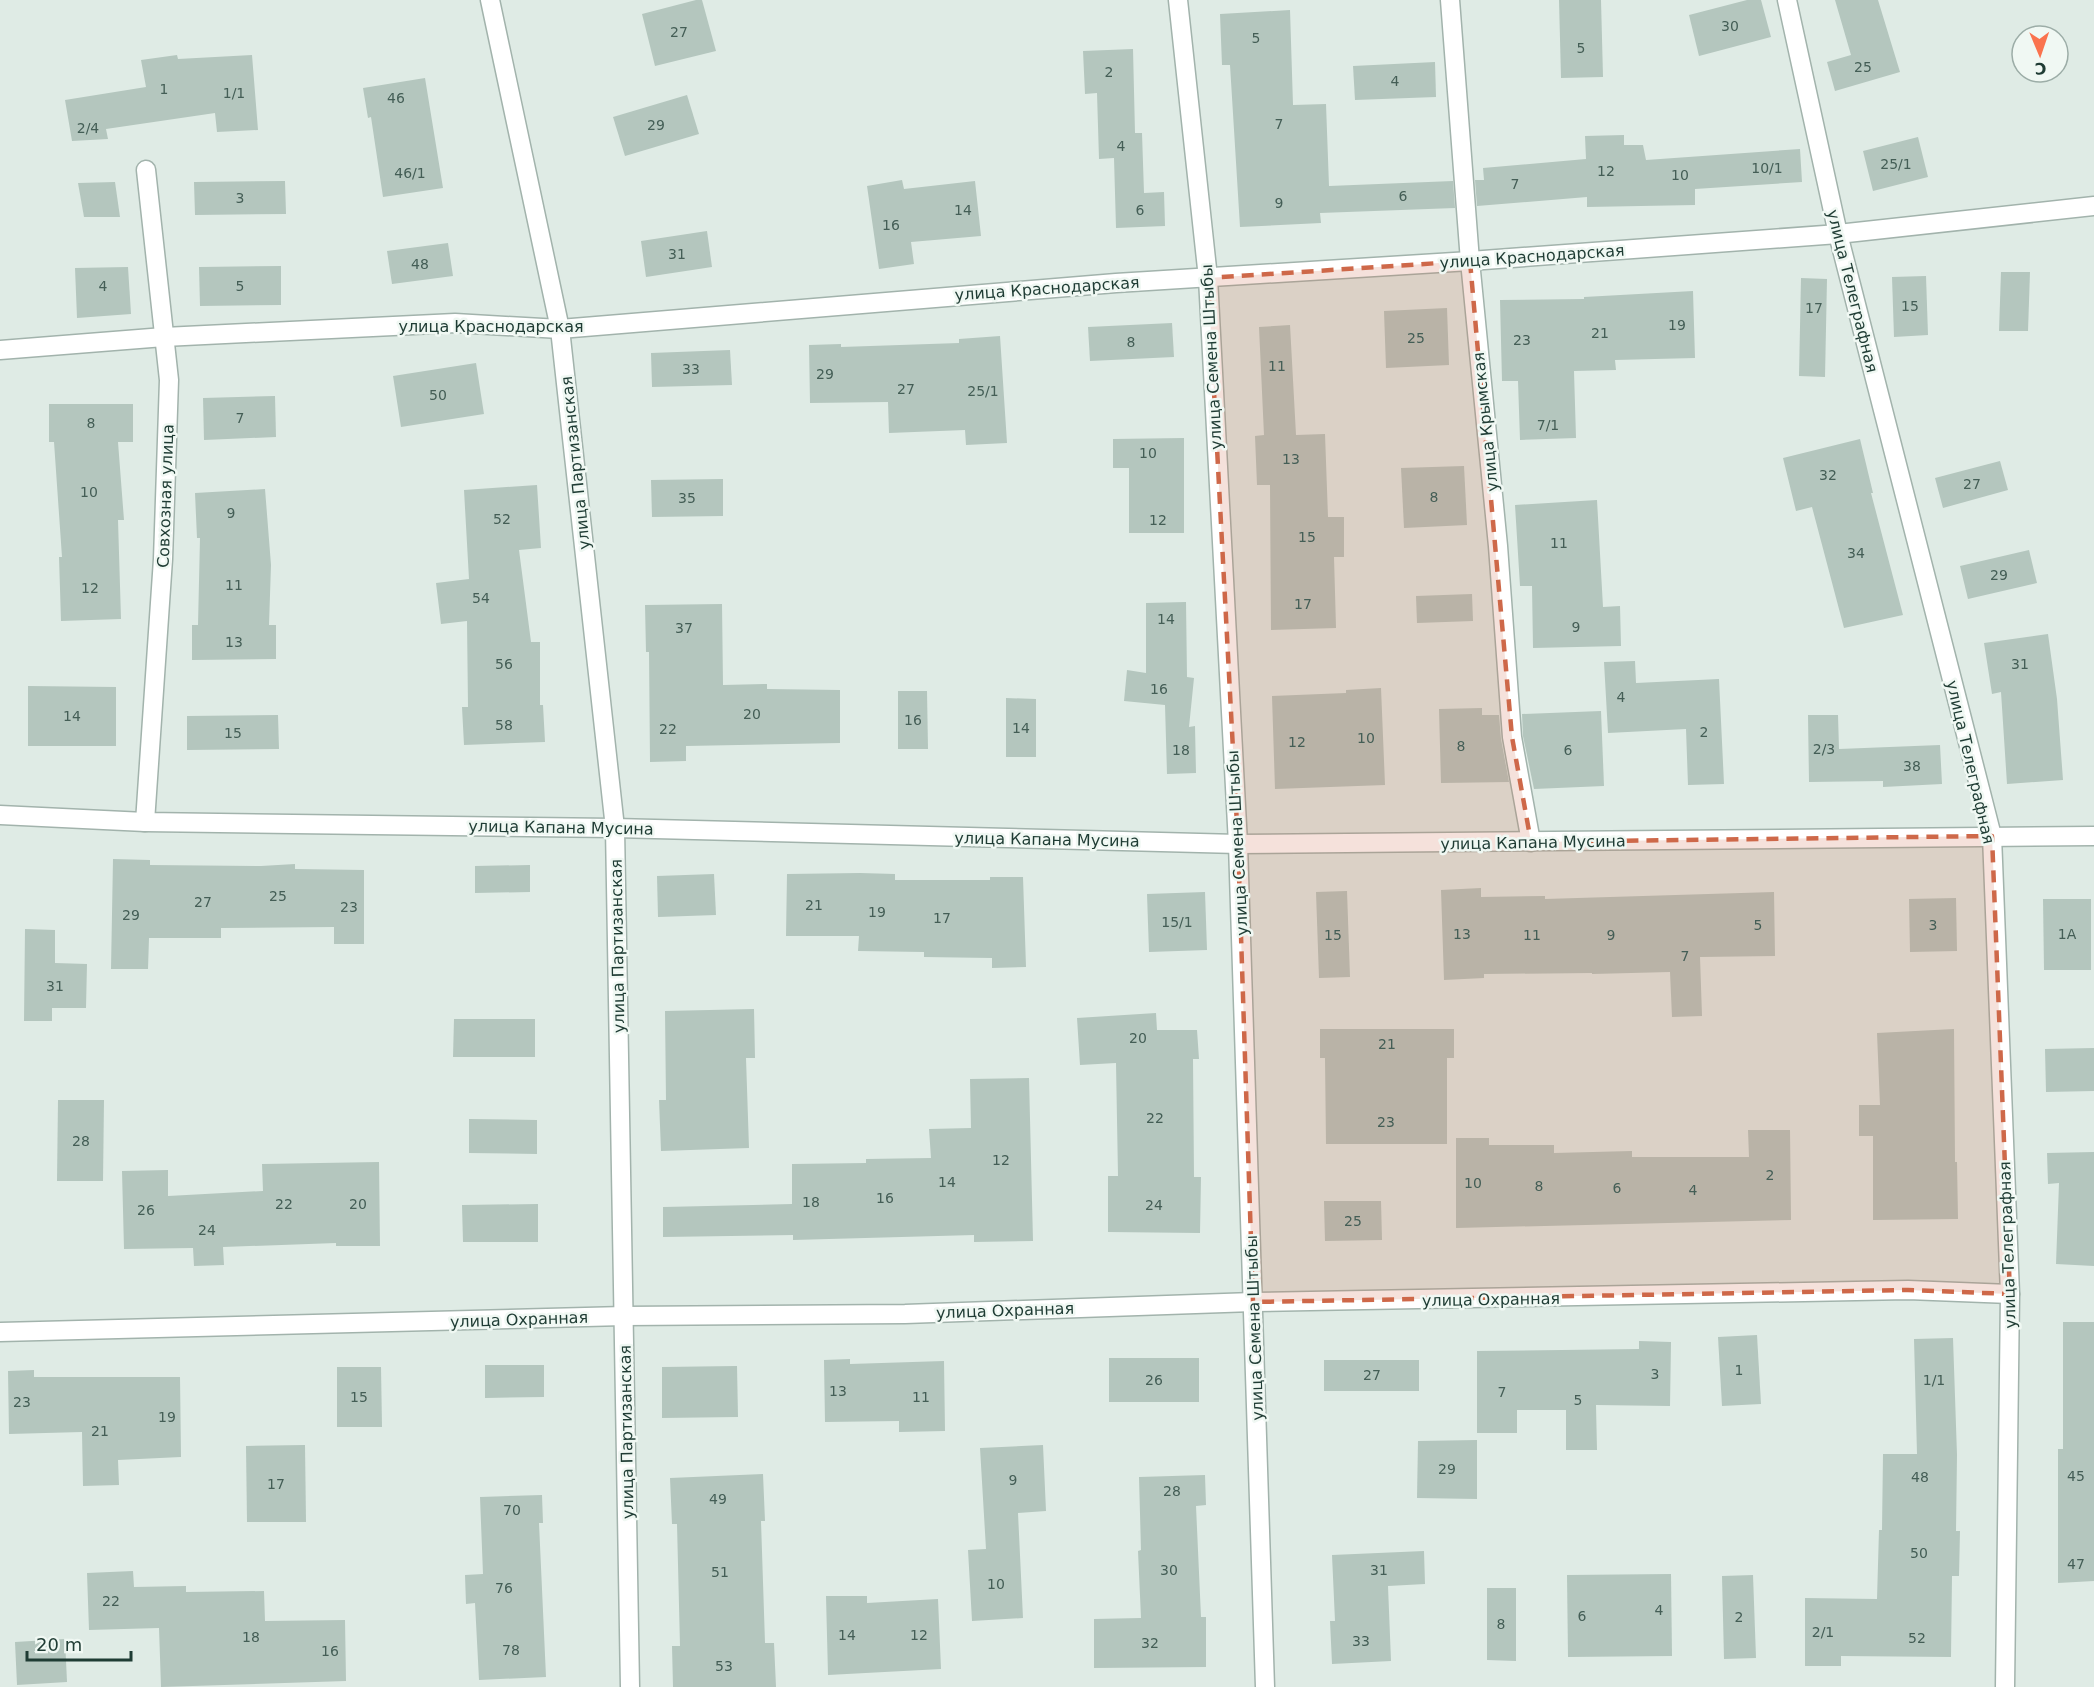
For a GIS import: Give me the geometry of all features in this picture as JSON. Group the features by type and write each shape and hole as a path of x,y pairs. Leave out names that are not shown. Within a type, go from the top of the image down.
{"street":[{"name":"улица Партизанская","path":"490,0 560,329 615,828 630,1687"},
{"name":"улица Семена Штыбы","path":"1178,0 1208,278 1239,844 1265,1687"},
{"name":"улица Крымская","path":"1450,0 1470,261 1498,546 1512,737 1531,843"},
{"name":"улица Телеграфная","path":"1787,0 1838,234 1992,836 2010,1294 2005,1687"},
{"name":"Совхозная улица","path":"145,822 163,559 168,380 146,170"},
{"name":"улица Краснодарская","path":"0,350 164,337 455,323 560,329 928,297 1838,234 2094,206"},
{"name":"улица Капана Мусина","path":"0,815 145,822 615,828 1239,844 2094,836"},
{"name":"улица Охранная","path":"0,1332 624,1316 905,1314 1253,1302 1407,1301 1908,1290 2010,1294"}],"highlighted area":[{"path":"1470,261 1512,737 1531,842 1992,836 2010,1294 1908,1290 1253,1302 1238,844 1208,278"}],"building":[{"path":"702,0 716,51 655,66 642,14"},
{"path":"1559,0 1601,0 1603,77 1561,78"},
{"path":"1747,0 1761,0 1771,37 1699,56 1689,15"},
{"path":"1835,0 1878,0 1900,72 1835,91 1827,62 1851,55"},
{"path":"1290,10 1293,105 1326,104 1329,186 1453,181 1455,208 1320,213 1321,223 1240,227 1230,65 1222,65 1220,14"},
{"path":"1133,49 1135,133 1142,133 1144,193 1164,192 1165,226 1116,228 1114,158 1099,159 1097,93 1085,94 1083,51"},
{"path":"177,55 178,59 252,55 258,130 217,132 215,113 106,129 108,139 72,141 65,100 146,87 141,60"},
{"path":"1435,62 1436,97 1355,100 1353,66"},
{"path":"425,78 443,188 383,197 371,117 368,118 363,88"},
{"path":"687,95 699,134 625,156 613,117"},
{"path":"1624,135 1624,145 1643,145 1646,160 1800,149 1802,182 1695,189 1695,205 1587,207 1587,197 1477,206 1475,180 1484,180 1483,168 1586,159 1585,136"},
{"path":"1918,137 1928,177 1873,191 1863,151"},
{"path":"902,180 904,189 975,181 981,236 911,242 914,264 879,269 867,186"},
{"path":"285,181 286,214 195,215 194,182"},
{"path":"115,182 120,217 84,217 78,183"},
{"path":"707,231 712,267 646,277 641,241"},
{"path":"448,243 453,276 392,284 387,251"},
{"path":"281,266 281,305 200,306 199,267"},
{"path":"128,267 131,314 77,318 75,268"},
{"path":"2001,272 2030,272 2028,331 1999,331"},
{"path":"1926,276 1928,335 1894,337 1892,277"},
{"path":"1801,278 1827,279 1825,377 1799,376"},
{"path":"1693,291 1695,358 1615,360 1616,370 1574,371 1576,438 1520,440 1518,381 1502,381 1500,300 1584,299 1584,297"},
{"path":"1447,308 1449,365 1386,368 1384,311"},
{"path":"1172,323 1174,357 1090,361 1088,327"},
{"path":"1290,325 1296,435 1325,434 1328,517 1344,517 1344,557 1334,557 1336,628 1271,630 1270,485 1257,485 1255,436 1264,435 1259,327"},
{"path":"1000,336 1007,443 966,445 965,430 889,433 888,402 810,403 809,345 841,344 841,347 959,343 959,339"},
{"path":"730,350 732,385 652,387 651,353"},
{"path":"476,363 484,414 401,427 393,376"},
{"path":"275,396 276,437 204,440 203,398"},
{"path":"49,404 133,404 133,442 118,442 124,520 118,520 121,619 61,621 59,557 62,557 54,442 49,442"},
{"path":"1184,438 1184,533 1129,533 1129,468 1113,468 1113,439"},
{"path":"1860,439 1873,493 1871,493 1903,615 1844,628 1812,507 1796,511 1783,458"},
{"path":"2000,461 2008,490 1943,508 1935,478"},
{"path":"1464,466 1467,525 1404,528 1401,468"},
{"path":"723,479 723,516 652,517 651,480"},
{"path":"537,485 541,548 519,550 531,642 540,642 540,705 543,705 545,742 464,745 462,707 468,707 467,621 441,624 436,583 469,579 464,490"},
{"path":"265,489 271,565 269,625 276,625 276,659 192,660 192,625 198,625 200,538 197,538 195,493"},
{"path":"1597,500 1603,607 1620,606 1621,646 1533,648 1532,586 1520,586 1515,505"},
{"path":"2029,550 2037,583 1968,599 1960,566"},
{"path":"1472,594 1473,621 1417,623 1416,596"},
{"path":"1186,602 1187,677 1194,678 1189,727 1195,726 1196,773 1167,774 1165,705 1124,701 1127,670 1146,673 1146,603"},
{"path":"722,604 723,685 767,684 767,689 840,690 840,743 686,746 686,761 650,762 649,652 646,652 645,605"},
{"path":"2048,634 2057,699 2063,780 2007,784 2001,692 1992,694 1984,643"},
{"path":"1635,661 1636,683 1719,679 1724,784 1688,785 1686,729 1608,733 1604,662"},
{"path":"28,686 116,687 116,746 28,746"},
{"path":"1381,688 1385,785 1275,789 1272,696 1346,693 1346,690"},
{"path":"898,691 927,691 928,749 898,749"},
{"path":"1006,698 1036,699 1036,757 1006,757"},
{"path":"1482,708 1482,715 1499,715 1509,782 1441,783 1439,709"},
{"path":"1601,711 1604,786 1534,789 1523,736 1522,714"},
{"path":"278,715 279,749 187,750 187,716"},
{"path":"1808,715 1838,715 1839,749 1940,745 1942,784 1883,787 1883,781 1809,782"},
{"path":"113,859 150,860 150,865 295,864 295,869 364,870 364,944 334,944 334,927 221,928 221,938 149,938 148,969 111,969"},
{"path":"530,865 530,892 475,893 475,866"},
{"path":"714,874 716,915 658,917 657,876"},
{"path":"787,874 895,874 895,880 990,880 990,877 1023,877 1026,967 992,968 992,958 924,957 924,952 858,951 859,936 786,936"},
{"path":"1481,888 1481,897 1545,896 1545,899 1774,892 1775,956 1700,957 1702,1016 1672,1017 1670,972 1484,974 1484,978 1444,980 1441,890"},
{"path":"1347,891 1350,977 1319,978 1316,892"},
{"path":"1205,892 1207,950 1149,952 1147,894"},
{"path":"1956,898 1957,951 1910,952 1909,899"},
{"path":"2043,899 2091,899 2091,970 2044,970"},
{"path":"25,929 55,930 55,963 87,964 86,1008 52,1008 52,1021 24,1021"},
{"path":"754,1009 755,1058 746,1058 749,1148 661,1151 659,1100 666,1100 665,1011"},
{"path":"1156,1013 1157,1030 1197,1030 1199,1059 1193,1059 1194,1177 1201,1177 1200,1233 1108,1232 1108,1176 1118,1176 1116,1063 1080,1065 1077,1018"},
{"path":"454,1019 535,1019 535,1057 453,1057"},
{"path":"1320,1029 1454,1029 1454,1058 1447,1058 1447,1144 1326,1144 1325,1058 1320,1058"},
{"path":"1954,1029 1958,1219 1873,1220 1873,1136 1859,1136 1859,1105 1880,1105 1877,1033"},
{"path":"2094,1048 2094,1091 2046,1092 2045,1049"},
{"path":"1029,1078 1033,1241 974,1242 974,1235 793,1240 793,1235 663,1237 663,1207 792,1204 792,1164 866,1163 866,1159 931,1158 929,1129 971,1128 970,1079"},
{"path":"58,1100 104,1100 103,1181 57,1181"},
{"path":"469,1119 537,1120 537,1154 469,1153"},
{"path":"1748,1130 1790,1130 1791,1220 1456,1228 1456,1138 1489,1138 1489,1145 1554,1145 1554,1153 1632,1151 1632,1157 1749,1157"},
{"path":"2094,1152 2094,1266 2056,1264 2059,1183 2048,1184 2047,1153"},
{"path":"379,1162 380,1246 336,1246 336,1243 223,1247 224,1265 194,1266 193,1248 124,1249 122,1171 168,1170 168,1196 263,1191 262,1164"},
{"path":"1324,1201 1381,1201 1382,1240 1325,1241"},
{"path":"538,1204 538,1242 463,1242 462,1205"},
{"path":"2063,1322 2094,1322 2094,1581 2058,1583 2058,1449 2063,1449"},
{"path":"1757,1335 1761,1404 1722,1406 1718,1337"},
{"path":"1953,1338 1957,1455 1956,1531 1960,1531 1959,1576 1952,1576 1951,1657 1841,1656 1841,1666 1805,1666 1805,1598 1877,1599 1879,1530 1882,1530 1883,1454 1917,1454 1914,1339"},
{"path":"1639,1341 1671,1342 1670,1406 1596,1405 1597,1450 1566,1450 1566,1410 1517,1410 1517,1433 1477,1433 1477,1351 1639,1349"},
{"path":"1109,1358 1199,1358 1199,1402 1109,1402"},
{"path":"850,1359 850,1364 944,1361 945,1431 899,1432 899,1421 825,1422 824,1360"},
{"path":"1324,1360 1419,1360 1419,1391 1324,1391"},
{"path":"485,1365 544,1365 544,1397 485,1398"},
{"path":"737,1366 738,1417 662,1418 662,1367"},
{"path":"337,1367 381,1367 382,1427 337,1427"},
{"path":"34,1370 34,1377 180,1377 181,1457 118,1460 119,1485 83,1486 82,1432 9,1434 8,1371"},
{"path":"1477,1440 1477,1499 1417,1498 1418,1441"},
{"path":"305,1445 306,1522 247,1522 246,1446"},
{"path":"1043,1445 1046,1511 1018,1513 1023,1618 972,1621 968,1550 986,1549 980,1448"},
{"path":"763,1474 765,1521 761,1521 765,1643 774,1643 776,1687 673,1687 672,1646 680,1646 677,1524 672,1524 670,1478"},
{"path":"1205,1475 1206,1505 1196,1506 1201,1617 1206,1617 1206,1667 1094,1668 1094,1619 1141,1618 1138,1551 1141,1550 1139,1477"},
{"path":"542,1495 543,1523 539,1523 546,1677 479,1680 475,1603 466,1604 465,1575 483,1574 480,1497"},
{"path":"1424,1551 1425,1584 1388,1586 1391,1661 1332,1664 1330,1621 1335,1621 1332,1555"},
{"path":"133,1571 134,1587 186,1586 186,1592 264,1591 265,1621 345,1620 346,1681 161,1687 159,1628 89,1630 87,1573"},
{"path":"1671,1574 1672,1656 1568,1657 1567,1575"},
{"path":"1753,1575 1756,1658 1724,1659 1722,1576"},
{"path":"1487,1588 1516,1588 1516,1661 1487,1660"},
{"path":"826,1596 867,1596 867,1603 938,1599 941,1669 828,1675"},
{"path":"65,1639 67,1682 17,1685 15,1642"}]}
